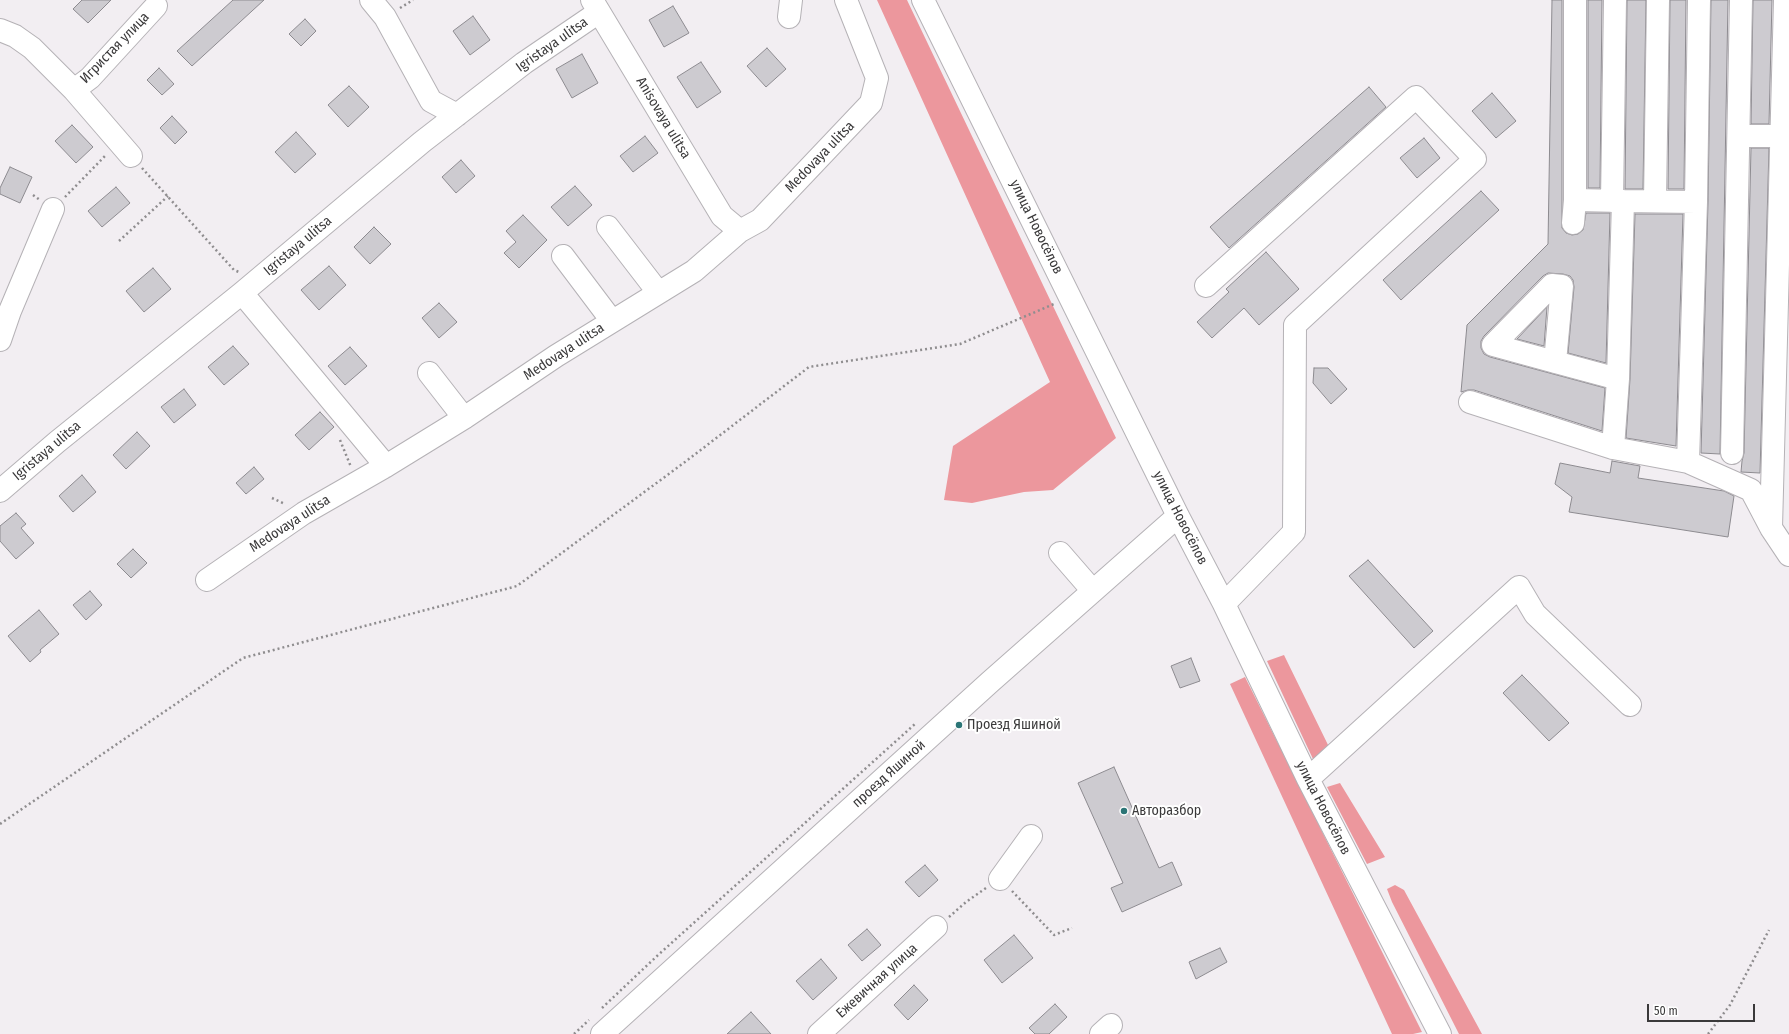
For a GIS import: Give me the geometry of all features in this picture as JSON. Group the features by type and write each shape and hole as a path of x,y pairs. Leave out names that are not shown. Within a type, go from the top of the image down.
{"street":[{"path":"371,0 385,17 431,101 457,116"},
{"name":"Medovaya ulitsa","path":"207,580 304,513 386,466 464,418 556,356 694,270 740,231 760,220 871,103 877,78 846,0"},
{"name":"улица Новосёлов","path":"923,0 1178,516 1224,604 1308,779 1440,1034"},
{"path":"1573,223 1575,200 1575,0"},
{"path":"1612,448 1618,379 1618,201 1615,0"},
{"path":"1654,201 1658,0"},
{"path":"1688,462 1696,202 1699,0"},
{"path":"1732,453 1741,0"},
{"path":"1771,528 1785,0"},
{"name":"Игристая улица","path":"74,90 90,78 156,6"},
{"name":"Igristaya ulitsa","path":"1,488 250,287 422,142 596,6"},
{"name":"Anisovaya ulitsa","path":"596,6 722,216 740,231"},
{"path":"0,30 15,36 32,48 74,90 125,149"},
{"path":"1206,286 1416,97 1475,159 1295,325 1294,532 1224,604"},
{"path":"1739,136 1781,136"},
{"path":"1575,200 1696,202"},
{"path":"0,340 10,310 54,209"},
{"path":"608,227 658,292"},
{"path":"563,256 612,321"},
{"path":"250,287 353,426 386,466"},
{"path":"1555,362 1618,379"},
{"path":"429,373 464,418"},
{"path":"1470,402 1612,448 1688,462 1751,490 1771,528 1789,555"},
{"name":"проезд Яшиной","path":"602,1034 978,692 1178,516"},
{"path":"1060,553 1094,591"},
{"path":"1308,779 1519,586 1535,614 1630,705"},
{"path":"1000,879 1031,836"},
{"name":"Ежевичная улица","path":"819,1034 936,927"}],"path":[{"path":"54,209 125,149 250,287"},
{"path":"119,241 168,196"},
{"path":"0,824 243,658 517,586 685,462 808,367 960,344 1071,297"},
{"path":"353,426 339,438 357,483"},
{"path":"936,927 966,902 1000,879 1054,935 1072,928"},
{"path":"1708,1034 1730,1005 1769,930"}],"shaded area":[{"path":"877,0 907,0 1116,438 1053,490 1024,492 972,503 944,500 953,446 1050,382"},
{"path":"1284,655 1330,749 1313,759 1267,661"},
{"path":"1245,677 1422,1032 1413,1034 1392,1034 1230,684"},
{"path":"1340,783 1385,857 1367,864 1327,787"},
{"path":"1395,885 1404,890 1482,1034 1459,1034 1392,902 1387,889"}],"building":[{"path":"82,0 111,0 88,23 73,9"},
{"path":"233,0 264,0 192,66 177,51"},
{"path":"1552,0 1562,0 1562,228 1566,233 1572,235 1578,234 1583,230 1586,213 1610,213 1606,363 1568,353 1574,287 1573,280 1570,276 1563,274 1548,273 1543,276 1484,336 1481,341 1481,348 1484,354 1490,357 1605,388 1602,431 1474,390 1461,392 1467,325 1548,244"},
{"path":"1588,0 1602,0 1600,188 1588,188"},
{"path":"1627,0 1646,0 1643,189 1625,189"},
{"path":"1670,0 1686,0 1684,189 1668,189"},
{"path":"1711,0 1728,0 1720,454 1701,453 1708,202"},
{"path":"1753,0 1772,0 1769,124 1751,124"},
{"path":"673,6 689,33 664,47 649,20"},
{"path":"473,16 490,40 470,55 453,31"},
{"path":"305,19 316,31 301,46 289,34"},
{"path":"767,48 786,69 766,87 747,66"},
{"path":"582,54 598,83 572,98 556,69"},
{"path":"701,62 721,92 697,108 677,77"},
{"path":"159,68 174,84 162,95 147,80"},
{"path":"349,86 369,107 348,127 328,105"},
{"path":"1369,87 1386,107 1229,248 1210,227"},
{"path":"1492,93 1516,121 1496,138 1472,111"},
{"path":"172,116 187,132 175,144 160,128"},
{"path":"72,125 93,147 76,163 55,141"},
{"path":"296,132 316,154 295,173 275,152"},
{"path":"645,136 658,153 633,172 620,156"},
{"path":"1424,138 1440,158 1417,178 1400,158"},
{"path":"1751,148 1769,148 1760,473 1741,472 1744,453"},
{"path":"461,160 475,176 456,193 442,177"},
{"path":"10,167 32,177 20,203 0,194 0,188"},
{"path":"575,186 592,205 568,226 551,207"},
{"path":"116,187 130,203 102,227 88,211"},
{"path":"1481,191 1499,210 1401,300 1383,280"},
{"path":"1635,214 1683,214 1676,446 1626,438 1630,379"},
{"path":"523,215 547,240 519,268 504,253 516,242 506,231"},
{"path":"374,227 391,244 370,264 354,247"},
{"path":"1266,252 1299,289 1259,325 1244,308 1212,338 1197,322 1229,292 1226,289"},
{"path":"329,266 346,285 319,310 301,290"},
{"path":"153,268 171,289 144,312 126,291"},
{"path":"439,303 457,322 439,338 422,318"},
{"path":"1547,307 1544,346 1517,339"},
{"path":"233,346 249,364 224,385 208,367"},
{"path":"350,347 367,366 345,385 328,366"},
{"path":"1314,368 1328,368 1347,389 1331,404 1313,383"},
{"path":"184,389 196,405 174,423 161,407"},
{"path":"320,412 334,427 309,450 295,435"},
{"path":"137,432 150,446 126,469 113,455"},
{"path":"1612,461 1640,466 1638,478 1724,491 1734,496 1728,537 1569,512 1572,497 1555,484 1560,463 1610,473"},
{"path":"254,467 264,479 246,494 236,483"},
{"path":"82,475 96,492 73,512 59,496"},
{"path":"16,513 26,524 21,528 34,543 16,559 0,541 0,526"},
{"path":"133,549 147,563 131,578 117,564"},
{"path":"1368,560 1433,631 1414,648 1349,576"},
{"path":"90,591 102,605 86,620 73,605"},
{"path":"39,610 59,634 40,650 41,652 30,662 8,636"},
{"path":"1191,658 1200,681 1180,688 1171,666"},
{"path":"1522,675 1569,723 1549,741 1503,693"},
{"path":"1114,767 1159,868 1172,862 1182,885 1122,912 1111,888 1123,883 1078,783"},
{"path":"925,865 938,880 919,897 905,882"},
{"path":"867,929 881,945 862,961 848,945"},
{"path":"1014,935 1033,958 1002,983 984,960"},
{"path":"1220,948 1227,962 1196,979 1189,962"},
{"path":"821,959 837,978 813,1000 796,981"},
{"path":"914,985 928,1000 908,1020 894,1005"},
{"path":"1055,1004 1067,1017 1049,1034 1035,1034 1029,1028"},
{"path":"751,1012 771,1034 727,1034"}],"place":[{"name":"Проезд Яшиной","path":"959,725"},
{"name":"Авторазбор","path":"1124,811"}]}
